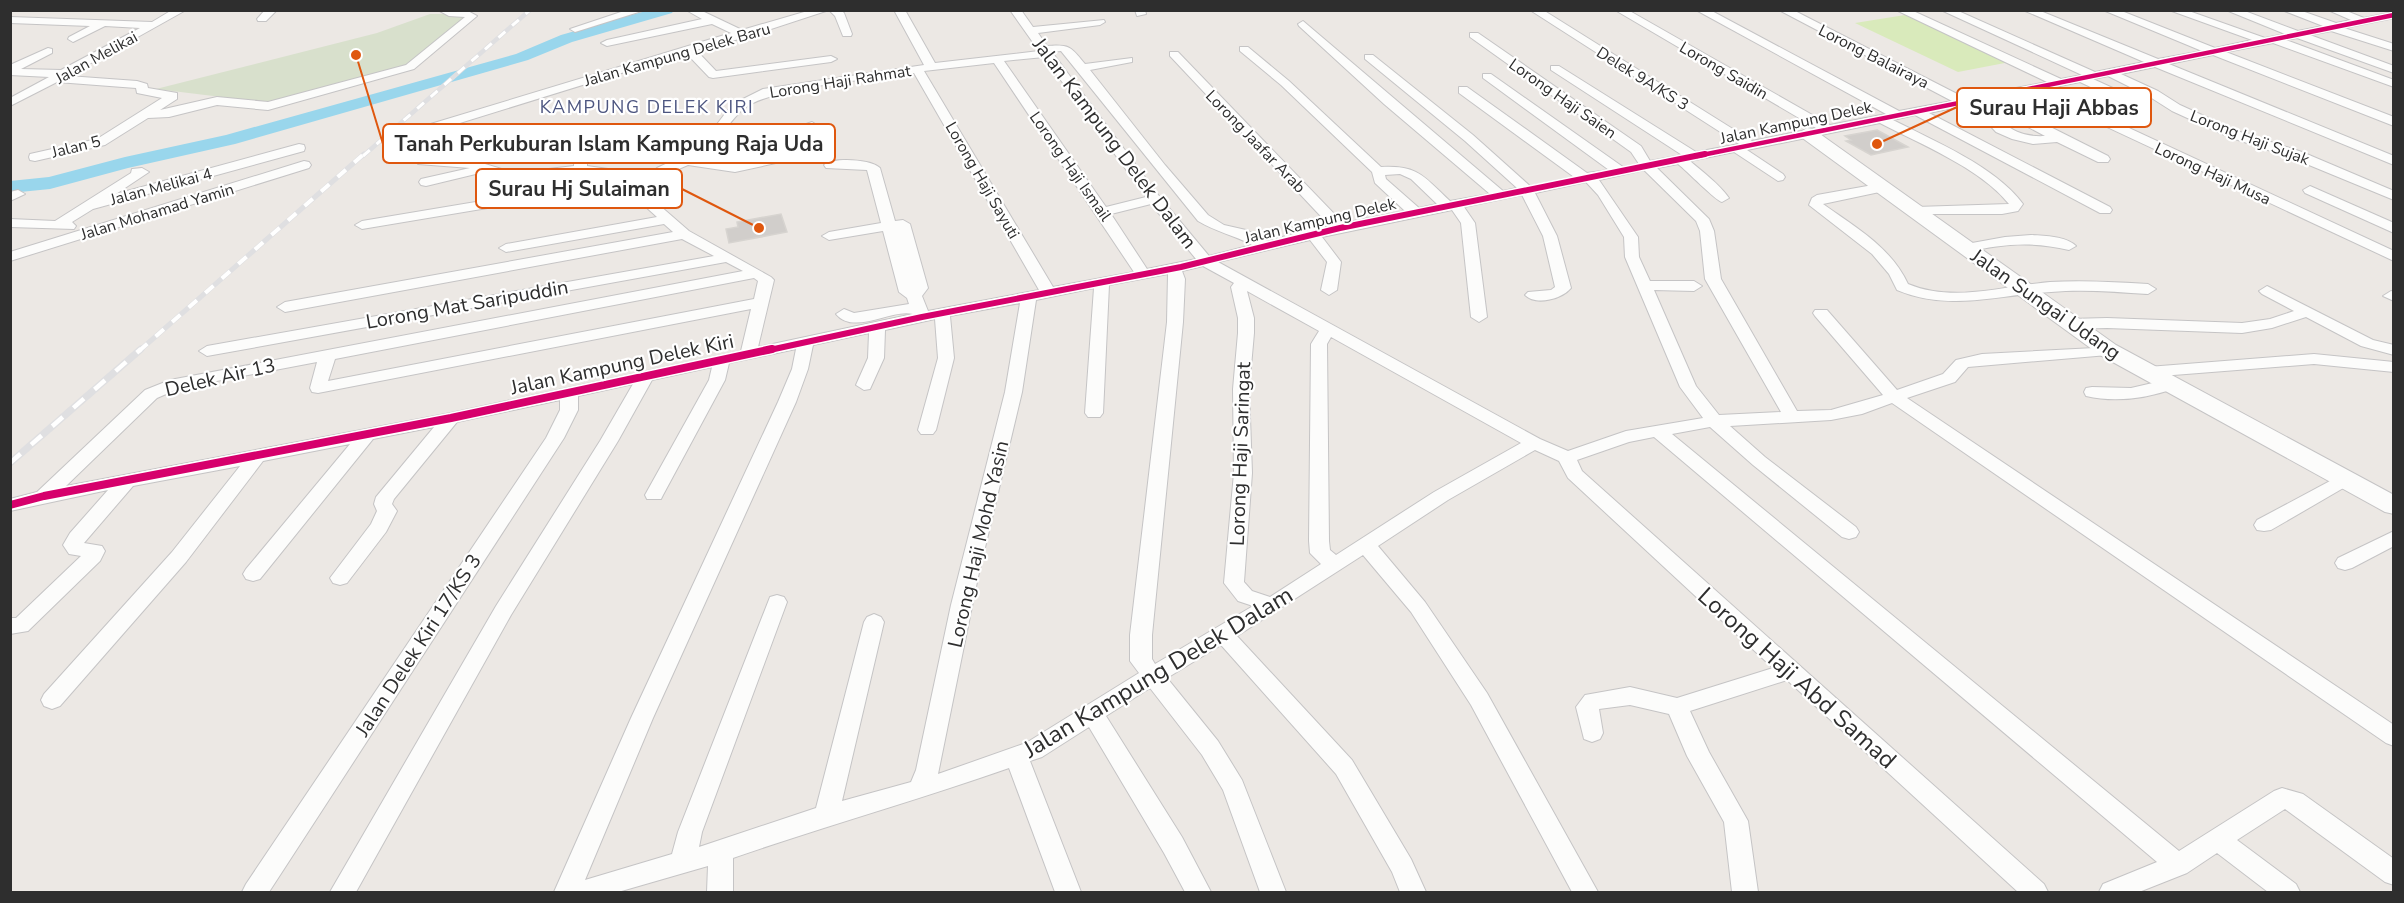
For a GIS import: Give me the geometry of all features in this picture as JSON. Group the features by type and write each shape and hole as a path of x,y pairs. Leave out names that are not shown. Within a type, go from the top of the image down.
{"street":[{"path":"76,21 98,10"},
{"name":"Jalan Melikai","path":"10,103 181,10"},
{"path":"262,19 272,10"},
{"path":"146,114 169,113 217,101 268,106 410,67 468,21 471,14 447,13 443,10"},
{"path":"575,29 640,10"},
{"name":"Jalan Kampung Delek Baru","path":"453,162 423,161 428,129 824,10"},
{"path":"834,10 840,15 847,34"},
{"name":"Lorong Haji Sayuti","path":"899,10 924,68 1038,294"},
{"name":"Delek 9A/KS 3","path":"1536,10 1750,145"},
{"name":"Lorong Saidin","path":"1620,10 1830,135"},
{"path":"1701,10 1897,115"},
{"name":"Lorong Balairaya","path":"1784,10 1985,113 1994,124 2009,133 2038,141 2058,138"},
{"path":"1901,10 2060,83"},
{"path":"1946,10 2096,75"},
{"path":"2028,10 2394,161"},
{"path":"2108,10 2394,122"},
{"path":"2174,10 2309,53 2394,84"},
{"path":"2231,10 2394,70"},
{"path":"2287,10 2394,48"},
{"path":"2333,10 2394,24"},
{"path":"693,12 743,35"},
{"name":"Jalan Kampung Delek Dalam","path":"1023,12 1030,30 1048,50 1154,199 1205,261 1534,443 1567,457"},
{"name":"Jalan Kampung Delek","path":"1830,135 1880,118 2394,15"},
{"path":"10,20 155,25"},
{"path":"2372,20 2394,28"},
{"path":"607,44 712,21"},
{"path":"1030,30 1100,22"},
{"path":"73,39 104,23"},
{"path":"1304,24 1388,101 1500,195"},
{"name":"Lorong Haji Saien","path":"1474,35 1640,153 1647,166 1702,219 1707,231 1713,279 1792,417"},
{"path":"1048,50 1065,48 1160,168 1203,218 1219,228 1241,233 1263,245"},
{"path":"1244,49 1268,72 1285,83 1378,171 1380,180 1415,212"},
{"path":"689,50 712,75 831,59"},
{"name":"Lorong Haji Rahmat","path":"631,188 704,151 731,114 756,96 775,90 1048,50"},
{"path":"10,71 48,51"},
{"path":"2290,57 2309,53"},
{"name":"Lorong Jaafar Arab","path":"1174,54 1340,228"},
{"path":"1369,57 1469,138 1526,189 1550,236 1563,288 1555,294 1533,295"},
{"name":"Lorong Haji Ismail","path":"996,58 1103,212 1143,274"},
{"path":"1082,68 1128,60"},
{"path":"1555,68 1686,158 1722,198"},
{"path":"10,71 61,76"},
{"name":"Lorong Haji Sujak","path":"2110,73 2154,94 2176,108 2233,134 2297,155 2394,196"},
{"name":"Jalan 5","path":"35,157 101,142 173,96 141,90 143,86 61,76"},
{"path":"1487,76 1620,171"},
{"path":"2081,78 2135,103"},
{"name":"Lorong Haji Musa","path":"2033,88 2394,257"},
{"path":"1463,90 1587,178 1603,193 1630,237 1632,257 1688,387 1714,421 1759,461 1849,532"},
{"path":"1388,101 1416,96"},
{"path":"1983,98 2103,159"},
{"path":"1917,111 2105,210"},
{"path":"1880,118 1980,174 2012,197 2016,204 2013,208 2002,210 1916,212"},
{"path":"704,151 778,138 812,126"},
{"name":"Jalan Kampung Delek","path":"1205,261 1263,245 1310,238 1340,228 1415,212 1807,133"},
{"name":"Jalan Sungai Udang","path":"1807,133 1830,135 1884,188 2021,290 2108,350 2394,506"},
{"path":"580,169 581,142"},
{"path":"453,162 532,145"},
{"name":"Jalan Melikai 4","path":"92,205 299,148"},
{"path":"1736,148 1778,177"},
{"path":"687,161 735,168 803,153"},
{"path":"453,162 468,163 514,177 580,169 617,174 684,234 758,273 766,280 748,354"},
{"name":"Jalan Mohamad Yamin","path":"10,257 304,165"},
{"path":"831,165 868,165 873,168 896,225 918,302 852,318 844,314"},
{"path":"426,182 486,168"},
{"path":"1378,171 1402,170 1416,176 1451,205 1468,223 1479,317"},
{"path":"58,225 142,172 137,172"},
{"path":"362,225 542,195 631,188"},
{"path":"1884,188 1822,198 1817,201 1816,205 1878,253 1898,275 1902,287 1917,295 1966,297 2051,287 2148,289"},
{"path":"2310,190 2394,229"},
{"path":"1103,212 1154,199"},
{"path":"506,248 668,219"},
{"path":"10,223 101,228"},
{"path":"829,236 896,225"},
{"path":"285,307 684,234"},
{"path":"1310,238 1334,262 1329,290"},
{"path":"1966,248 1987,243 2039,239 2069,246"},
{"name":"Lorong Mat Saripuddin","path":"207,351 726,258"},
{"name":"Jalan Kampung Delek Kiri","path":"44,496 451,418 569,402 645,377 877,327 918,302 942,313 1205,261"},
{"path":"1174,268 1177,279 1171,363 1141,636 1141,660 1210,748 1234,787 1273,892"},
{"name":"Delek Air 13","path":"44,496 151,394 162,388 328,354 758,273"},
{"name":"Lorong Haji Saringat","path":"1244,281 1239,287 1246,318 1242,389 1244,473 1234,583 1245,596 1272,605"},
{"path":"1094,413 1102,282"},
{"path":"1646,285 1694,286"},
{"path":"2267,291 2367,343 2394,350"},
{"name":"Lorong Haji Mohd Yasin","path":"919,790 928,770 968,576 1038,294"},
{"path":"328,354 318,388 762,302"},
{"path":"2069,324 2107,323 2242,328 2272,323 2307,312"},
{"path":"927,430 946,358 942,313"},
{"path":"1821,313 1868,370 1894,397 2394,737"},
{"path":"864,385 876,365 879,347 877,327"},
{"path":"1331,329 1326,332 1319,344 1319,541 1320,553 1335,564"},
{"path":"567,892 637,729 787,402 800,369 806,341"},
{"path":"1567,457 1580,454 1603,443 1714,421 1831,415 1856,410 1949,378 1962,363 1993,358 2108,350"},
{"path":"654,495 717,380 722,359"},
{"path":"2148,372 2314,359 2394,367"},
{"path":"343,892 503,611 609,441 645,377"},
{"path":"2092,392 2124,396 2154,390 2169,384"},
{"name":"Jalan Delek Kiri 17/KS 3","path":"255,892 555,438 569,402"},
{"path":"340,578 379,527 387,511 383,504 385,497 451,418"},
{"path":"1659,432 2178,865"},
{"path":"253,574 368,434"},
{"name":"Jalan Kampung Delek Dalam","path":"582,892 721,851 827,814 919,790 1017,757 1054,739 1154,675 1272,605 1441,496 1534,443"},
{"path":"52,700 179,557 257,457"},
{"name":"Lorong Haji Abd Samad","path":"1567,457 1574,474 2035,892"},
{"path":"2264,525 2345,479"},
{"path":"10,626 21,626 93,556 95,551 76,549 73,545 126,482"},
{"path":"10,505 44,496"},
{"path":"2345,563 2394,537"},
{"path":"1365,544 1418,607 1479,699 1585,892"},
{"path":"683,862 690,832 777,602"},
{"path":"827,814 874,622"},
{"path":"1224,635 1344,767 1402,867 1413,892"},
{"path":"1592,733 1587,707 1593,701 1630,696 1677,707 1789,671"},
{"path":"1677,707 1699,756 1736,821 1745,892"},
{"path":"1093,714 1173,845 1198,892"},
{"path":"1017,757 1068,892"},
{"path":"2112,892 2178,865 2282,798 2295,801 2394,874"},
{"path":"2217,839 2287,892"},
{"path":"720,892 721,851"}],"green space":[{"path":"430,14 458,14 468,18 409,66 271,103 156,89 377,33"},
{"path":"1905,15 2010,62 1958,72 1855,23"}],"building":[{"path":"1877,130 1908,147 1871,155 1846,141 1851,140 1845,136"},
{"path":"781,214 787,232 729,243 726,229 738,227 737,222"}],"waterway":[{"path":"10,187 50,183 125,163 229,140 522,57 566,39 667,10"}],"railway":[{"path":"363,156 530,10"},
{"path":"139,351 364,154"},
{"path":"10,463 141,349"}],"cycle path":[{"path":"10,505 44,496 451,418 922,317 1181,267 1340,228 2394,15"}],"place":[{"name":"Tanah Perkuburan Islam Kampung Raja Uda","path":"356,55"},
{"name":"Surau Haji Abbas","path":"1877,144"},
{"name":"Surau Hj Sulaiman","path":"759,228"}],"district":[{"name":"KAMPUNG DELEK KIRI","path":"647,107"}]}
